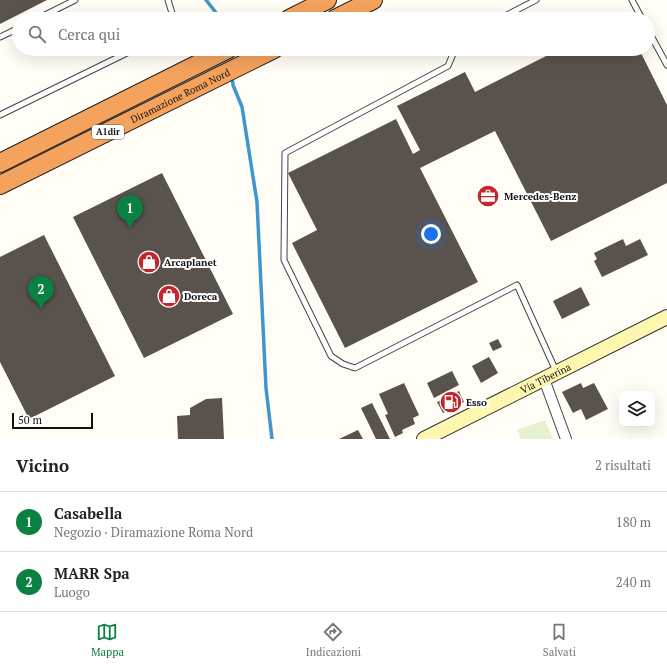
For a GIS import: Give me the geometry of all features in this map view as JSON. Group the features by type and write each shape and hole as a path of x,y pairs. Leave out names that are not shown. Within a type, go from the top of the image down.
{"highway":[{"path":"303,12 327,0"},
{"path":"349,12 373,0"},
{"name":"Diramazione Roma Nord","path":"0,163 215,56"},
{"name":"Diramazione Roma Nord","path":"0,186 259,56"}],"main road":[{"name":"Via Tiberina","path":"424,439 667,317"}],"street":[{"path":"550,376 566,439"}],"lane":[{"path":"51,12 75,0"},
{"path":"168,0 172,12"},
{"path":"513,12 536,0"},
{"path":"632,0 638,12"},
{"path":"0,37 12,31"},
{"path":"655,43 667,65"},
{"path":"0,115 121,56"},
{"path":"452,56 448,66 285,153 284,260 331,356 343,364 355,368 517,285 550,376"}],"green space":[{"path":"545,420 553,439 521,439 517,430"}],"building":[{"path":"0,0 47,0 24,12 12,12 12,18 0,24"},
{"path":"546,56 642,56 667,105 667,183 551,241 495,131 420,168 478,282 345,348 292,243 317,230 288,173 396,119 413,154 420,150 397,106 465,72 475,92"},
{"path":"162,173 233,314 144,358 73,217"},
{"path":"44,235 115,376 29,419 0,362 0,257"},
{"path":"623,239 626,246 640,239 648,255 602,277 594,261 597,259 594,253"},
{"path":"581,287 590,305 562,319 553,301"},
{"path":"498,339 502,347 493,351 489,343"},
{"path":"489,357 498,373 481,383 472,366"},
{"path":"452,371 459,385 434,398 427,383"},
{"path":"404,383 419,415 413,418 415,424 402,430 403,433 395,437 385,415 388,414 379,394"},
{"path":"581,383 583,388 594,383 608,409 586,420 581,409 573,413 562,392"},
{"name":"Esso","path":"459,391 464,402 443,413 437,402"},
{"path":"222,398 224,439 178,439 177,416 190,415 190,408 206,399"},
{"path":"372,403 390,439 376,439 361,408"},
{"path":"358,430 363,439 339,439"}],"waterway":[{"path":"206,0 215,12"},
{"path":"232,75 233,85 242,107 257,202 266,388 272,439"}],"place":[{"name":"Mercedes-Benz","path":"488,196"},
{"name":"Casabella","path":"130,228"},
{"name":"Arcaplanet","path":"149,262"},
{"name":"Doreca","path":"169,296"},
{"name":"MARR Spa","path":"41,309"},
{"name":"Esso","path":"451,402"}]}
